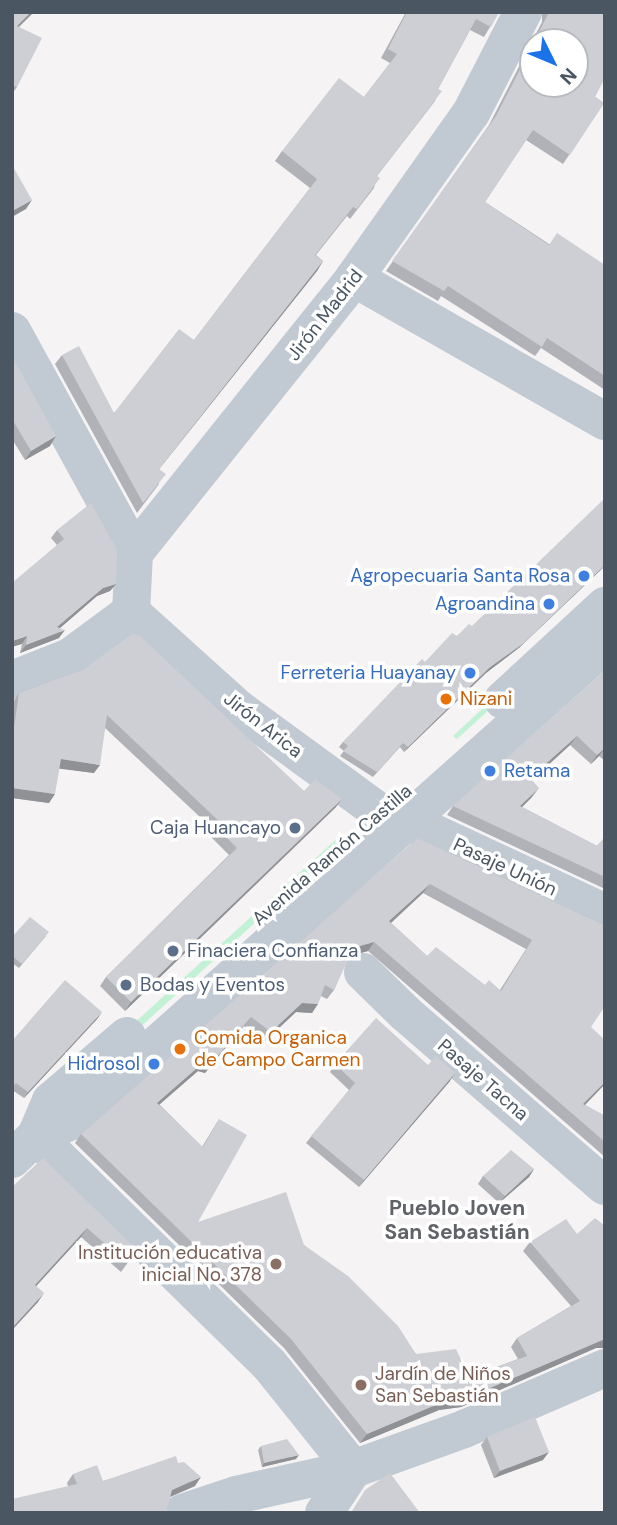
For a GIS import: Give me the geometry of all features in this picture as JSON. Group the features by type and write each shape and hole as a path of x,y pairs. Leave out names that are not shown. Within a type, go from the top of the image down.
{"street":[{"name":"Jirón Madrid","path":"134,553 354,278 471,113 523,12"},
{"path":"354,278 605,421"},
{"path":"12,331 134,553 131,612 70,657 12,680"},
{"name":"Avenida Ramón Castilla","path":"394,817 605,606"},
{"name":"Jirón Arica","path":"131,612 236,707 394,817"},
{"name":"Avenida Ramón Castilla","path":"24,1147 51,1101 605,645"},
{"name":"Pasaje Unión","path":"394,817 605,913"},
{"name":"Pasaje Tacna","path":"363,972 405,1013 605,1186"},
{"path":"24,1147 269,1364 353,1469"},
{"path":"182,1513 236,1495 353,1469 464,1429 605,1368"},
{"path":"324,1513 353,1469"}],"green space":[{"path":"605,594 605,605 457,739 453,736"},
{"path":"341,835 346,840 103,1061 99,1055"}],"building":[{"path":"12,12 31,12 17,26 42,38 17,87 12,85"},
{"path":"407,12 499,12 491,27 476,19 438,89 442,91 377,176 380,178 357,209 353,207 315,255 323,261 159,469 166,474 143,503 62,355 79,346 114,413 179,329 194,340 317,179 282,151 339,78 364,97 397,54 388,49"},
{"path":"549,12 605,12 605,78 595,97 604,103 570,155 533,130 485,202 549,245 557,233 605,265 605,376 547,338 542,347 448,286 444,291 392,261 496,116 519,71 519,98 589,98 589,28 541,28"},
{"path":"12,165 32,200 12,211"},
{"path":"12,356 56,436 31,451 12,419"},
{"path":"605,498 605,565 524,643 489,668 408,747 403,743 377,772 343,751 348,746 343,742 422,659 425,662 452,633 457,636 469,624 472,626"},
{"path":"91,503 117,550 116,584 103,588 57,627 65,630 26,645 27,636 12,641 12,583 64,539 57,530"},
{"path":"132,634 139,635 304,791 315,779 342,799 131,1002 106,977 237,848 218,829 223,825 107,715 100,765 61,759 55,794 12,788 12,741 19,693 84,669"},
{"path":"605,671 605,748 597,755 577,736 530,778 539,788 520,806 597,846 605,837 605,877 453,806"},
{"path":"418,838 605,924 605,1006 591,1027 605,1040 605,1082 583,1104 605,1116 605,1142 374,942 353,948 334,990 325,985 318,1004 302,1003 271,1032 251,1017 211,1064 204,1062 157,1103 203,1147 219,1119 247,1135 198,1222 286,1192 304,1245 348,1276 398,1326 416,1354 456,1349 469,1377 527,1356 517,1338 580,1301 530,1242 566,1219 577,1234 595,1218 605,1226 605,1339 467,1398 445,1401 367,1434 291,1339 81,1134","holes":["430,884 532,940 501,991 489,980 485,985 436,947 427,956 389,921"]},
{"path":"30,917 49,932 22,964 12,956 12,937"},
{"path":"65,980 102,1012 28,1092 16,1083 12,1087 12,1041"},
{"path":"376,1018 428,1065 436,1056 455,1073 364,1180 311,1136 355,1083 335,1064"},
{"path":"511,1150 534,1169 505,1196 483,1176"},
{"path":"43,1158 137,1250 127,1263 87,1228 35,1285 44,1293 12,1328 12,1187"},
{"path":"535,1417 549,1452 500,1471 487,1437"},
{"path":"287,1439 299,1455 264,1463 261,1446"},
{"path":"176,1456 178,1463 184,1462 201,1477 172,1490 167,1510 169,1513 12,1513 12,1499 77,1484 73,1474 97,1465 103,1481"},
{"path":"390,1473 420,1513 353,1513 365,1490"}],"place":[{"name":"Agropecuaria Santa Rosa","path":"584,576"},
{"name":"Agroandina","path":"549,604"},
{"name":"Ferreteria Huayanay","path":"470,673"},
{"name":"Nizani","path":"446,699"},
{"name":"Retama","path":"490,771"},
{"name":"Caja Huancayo","path":"295,828"},
{"name":"Finaciera Confianza","path":"173,951"},
{"name":"Bodas y Eventos","path":"126,985"},
{"name":"Comida Organica de Campo Carmen","path":"180,1049"},
{"name":"Hidrosol","path":"154,1064"},
{"name":"Institución educativa inicial No. 378","path":"276,1264"},
{"name":"Jardín de Niños San Sebastián","path":"361,1385"}],"district":[{"name":"Pueblo Joven San Sebastián","path":"457,1220"}]}
